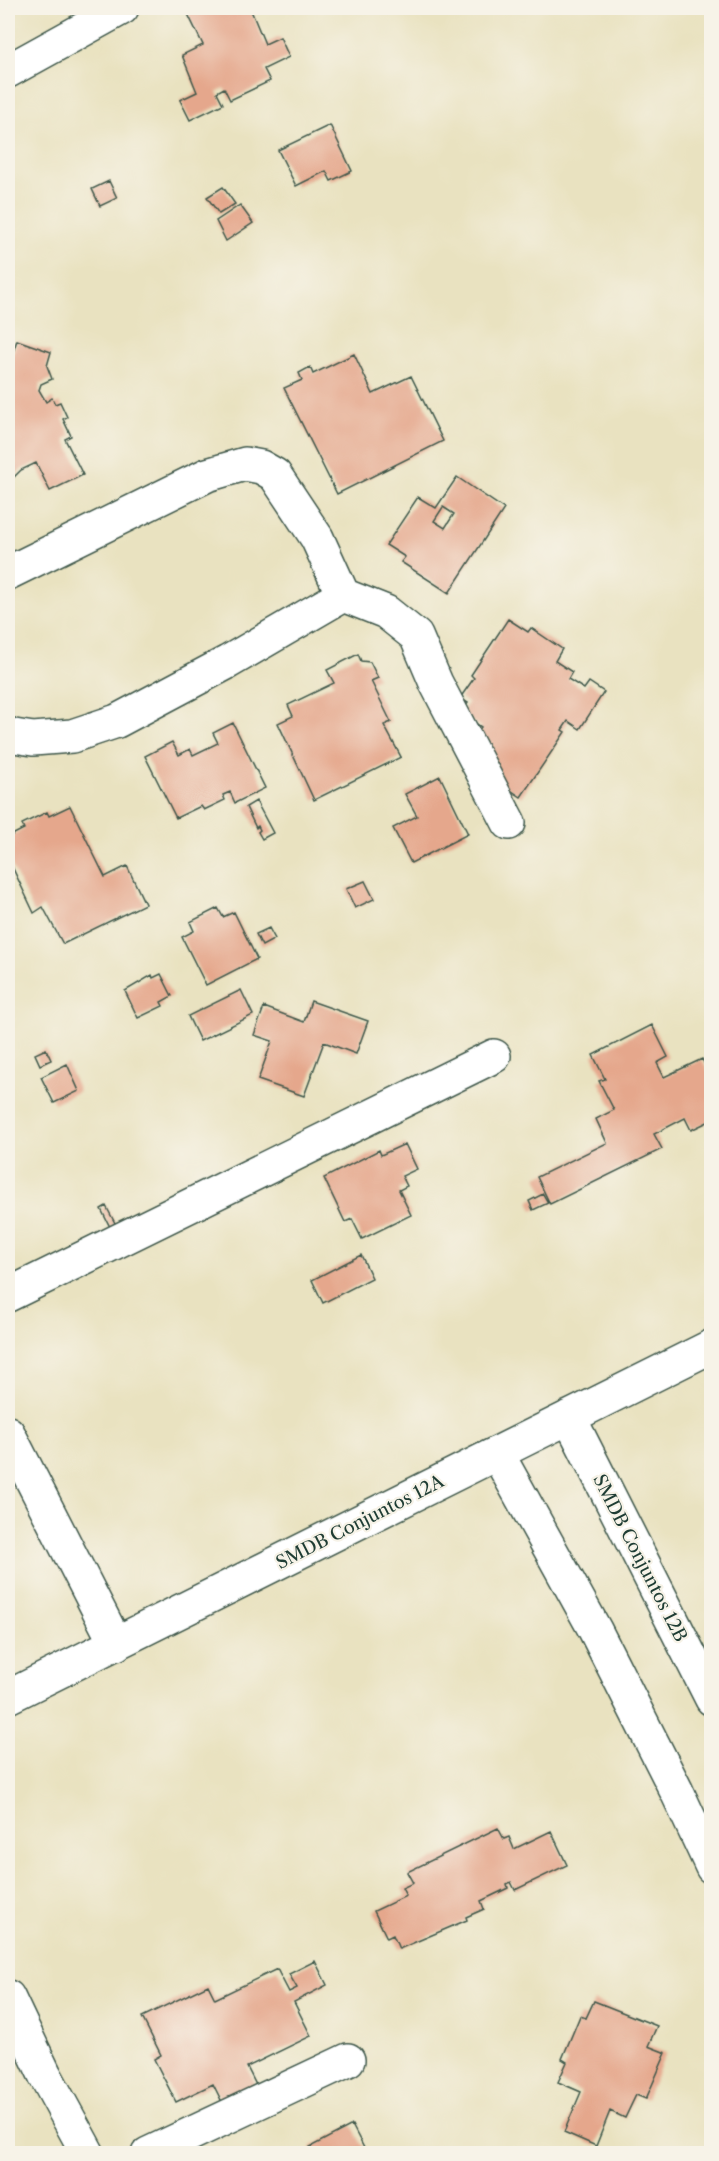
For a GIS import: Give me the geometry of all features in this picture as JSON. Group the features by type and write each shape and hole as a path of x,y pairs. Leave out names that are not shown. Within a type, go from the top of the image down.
{"street":[{"path":"8,71 122,8"},
{"path":"8,573 207,475 245,464 261,467 275,475 317,538 343,595 386,612 416,636 436,683 509,823"},
{"path":"8,735 33,739 72,736 117,721 228,662 343,595"},
{"path":"8,1295 494,1056"},
{"name":"SMDB Conjuntos 12A","path":"8,1697 711,1346"},
{"name":"SMDB Conjuntos 12B","path":"569,1417 711,1699"},
{"path":"8,1433 116,1644"},
{"path":"497,1453 600,1640 677,1792 711,1867"},
{"path":"8,1997 45,2075 88,2154"},
{"path":"148,2154 348,2060"}],"building":[{"path":"185,8 250,8 265,44 280,37 289,57 264,69 270,81 230,100 224,88 217,92 223,104 190,120 180,100 197,92 182,55 203,45"},
{"path":"330,125 352,171 331,181 326,171 296,186 278,150"},
{"path":"109,181 117,198 100,206 92,189"},
{"path":"223,187 235,204 219,214 207,197"},
{"path":"240,205 253,223 226,241 216,221"},
{"path":"17,340 51,352 47,366 52,379 41,384 39,390 46,402 52,398 55,404 60,402 67,417 63,419 71,436 65,439 83,475 50,491 36,463 21,470 14,477 8,477 8,352 11,358"},
{"path":"354,354 373,394 411,376 443,441 337,494 284,388 302,380 299,373 310,367 313,374"},
{"path":"457,477 504,509 449,593 401,562 405,557 386,545 418,497 436,508","holes":["443,507 454,514 445,528 434,521"]},
{"path":"508,619 528,632 531,628 562,649 555,661 572,672 568,679 584,689 589,682 604,692 580,729 568,721 562,730 565,732 521,797 488,775 473,739 481,727 474,722 454,724 468,703 460,698 474,678 471,675"},
{"path":"358,654 361,661 370,662 378,678 371,681 391,722 384,725 401,757 314,800 278,723 293,716 288,705 334,683 327,670"},
{"path":"233,723 265,788 235,803 230,792 223,795 225,800 204,810 201,806 176,818 145,756 172,742 179,755 190,749 193,755 218,743 213,733"},
{"path":"440,776 468,834 411,863 393,828 417,816 405,794"},
{"path":"256,801 273,833 262,839 258,826 256,828 246,807"},
{"path":"70,806 105,877 127,866 145,904 63,944 43,907 34,913 8,858 8,837 24,829 22,824 47,812 49,816"},
{"path":"365,881 374,899 355,908 346,889"},
{"path":"218,908 223,917 234,912 257,959 206,985 182,937 194,931 190,922"},
{"path":"269,928 275,939 262,946 256,934"},
{"path":"161,974 172,996 161,1002 163,1006 138,1018 125,991 152,975 153,978"},
{"path":"241,990 253,1015 200,1041 188,1016"},
{"path":"311,1001 368,1021 356,1054 324,1042 304,1096 258,1080 272,1041 254,1035 264,1007 304,1022"},
{"path":"652,1025 668,1057 657,1063 664,1077 702,1059 712,1078 712,1120 691,1130 685,1118 654,1134 662,1149 550,1204 537,1177 607,1143 596,1119 614,1110 599,1081 605,1079 593,1055"},
{"path":"46,1049 51,1060 40,1065 35,1054"},
{"path":"67,1064 79,1091 54,1103 41,1077"},
{"path":"405,1144 417,1169 402,1176 407,1186 399,1190 411,1215 362,1239 352,1219 345,1222 324,1178 379,1150 381,1155"},
{"path":"543,1194 548,1203 533,1210 529,1201"},
{"path":"106,1206 116,1225 110,1227 101,1209"},
{"path":"361,1255 372,1278 323,1303 312,1280"},
{"path":"498,1828 504,1839 509,1837 514,1849 551,1831 567,1865 515,1890 511,1882 507,1884 508,1888 481,1901 484,1909 466,1917 467,1920 399,1949 393,1935 387,1938 374,1911 406,1896 402,1888 413,1883 407,1872"},
{"path":"315,1961 327,1985 294,2002 311,2036 247,2067 258,2089 224,2106 213,2084 176,2102 154,2059 161,2055 142,2017 208,1985 215,1999 277,1969 289,1992 297,1988 289,1974"},
{"path":"594,2001 657,2026 648,2046 666,2053 646,2099 636,2095 625,2118 610,2111 596,2146 564,2132 581,2092 558,2082 567,2062 562,2059 580,2016 586,2018"},
{"path":"352,2125 365,2150 358,2154 313,2154 310,2147"}]}
